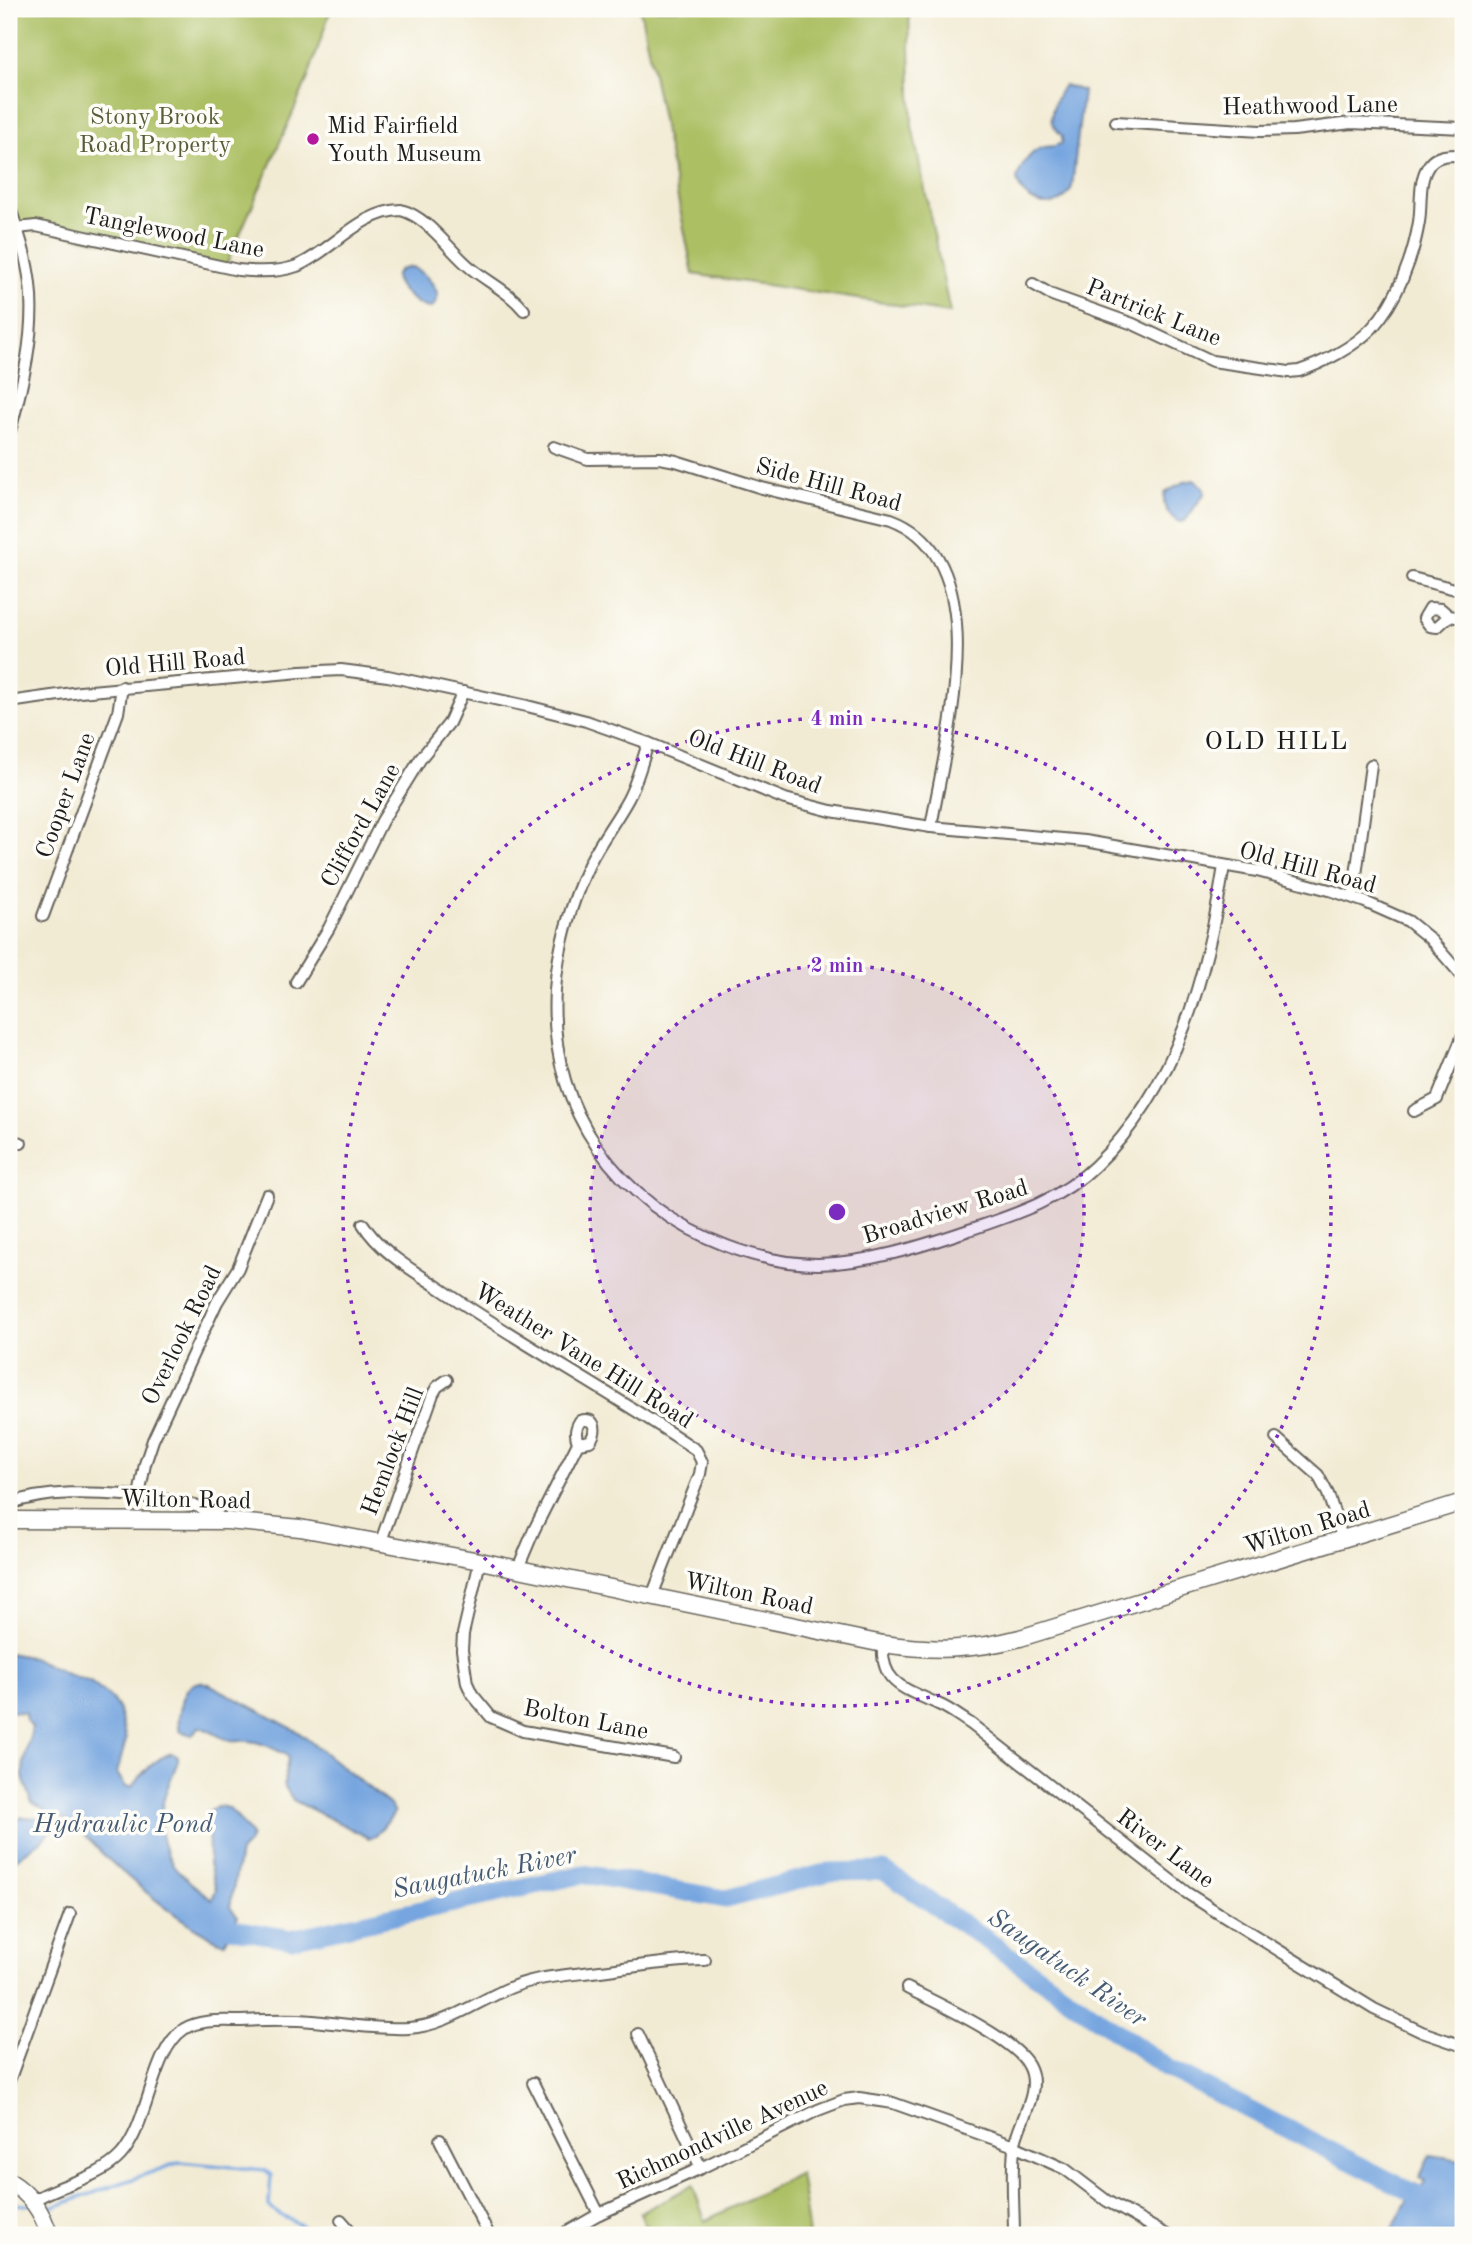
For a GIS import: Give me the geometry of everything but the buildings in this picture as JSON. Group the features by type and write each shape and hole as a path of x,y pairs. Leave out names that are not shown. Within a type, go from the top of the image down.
{"main road":[{"name":"Wilton Road","path":"9,1520 227,1521 281,1525 381,1541 883,1644 941,1650 998,1644 1463,1502"},
{"path":"9,2181 33,2202 49,2233"}],"street":[{"name":"Heathwood Lane","path":"1116,122 1260,131 1351,123 1463,128"},
{"name":"Partrick Lane","path":"1033,284 1052,295 1133,324 1212,360 1289,372 1299,371 1356,342 1374,327 1403,276 1415,241 1423,178 1427,167 1438,157 1463,155"},
{"path":"9,205 26,260 31,307 26,359 9,435"},
{"name":"Tanglewood Lane","path":"17,228 36,226 238,270 271,271 300,264 366,220 401,209 419,219 470,268 509,294 524,310"},
{"name":"Side Hill Road","path":"554,447 588,459 660,458 680,462 762,488 891,519 902,523 923,540 949,583 955,608 957,637 954,692 931,827"},
{"path":"1412,578 1463,591"},
{"path":"1449,616 1463,618"},
{"name":"Old Hill Road","path":"9,702 122,688 341,670 378,674 572,717 648,743 802,804 831,811 931,827 1064,838 1273,875 1353,897 1390,911 1414,925 1463,977"},
{"name":"Cooper Lane","path":"43,916 118,713 122,688"},
{"name":"Clifford Lane","path":"296,982 329,928 372,839 421,758 453,716 463,692"},
{"name":"Broadview Road","path":"648,743 628,799 585,873 562,943 555,989 559,1056 568,1091 591,1138 611,1167 627,1184 647,1202 691,1231 749,1255 816,1264 863,1259 944,1239 1023,1212 1050,1199 1080,1179 1111,1149 1137,1118 1152,1095 1180,1038 1192,1011 1208,956 1224,866"},
{"path":"1353,897 1371,765"},
{"path":"1413,1111 1437,1100 1463,1035"},
{"path":"9,1141 21,1143"},
{"name":"Overlook Road","path":"139,1496 153,1440 217,1302 238,1268 267,1195"},
{"name":"Weather Vane Hill Road","path":"363,1224 372,1238 478,1315 696,1450 702,1462 700,1474 652,1596"},
{"name":"Hemlock Hill","path":"381,1541 433,1394 437,1387 447,1380"},
{"path":"1276,1438 1318,1475 1328,1494 1343,1539"},
{"path":"518,1569 534,1530 578,1443"},
{"path":"9,1504 39,1496 90,1492 194,1504 227,1521"},
{"name":"Bolton Lane","path":"480,1561 463,1634 462,1650 467,1684 491,1717 523,1731 674,1757"},
{"name":"River Lane","path":"883,1644 882,1663 898,1685 951,1710 971,1724 1187,1893 1374,2009 1422,2032 1463,2046"},
{"path":"9,2081 70,1914"},
{"path":"33,2202 47,2192 96,2174 119,2157 134,2137 165,2051 175,2036 187,2027 215,2021 296,2020 411,2028 439,2022 513,1986 553,1976 682,1960 705,1960"},
{"path":"907,1988 975,2023 1018,2053 1029,2066 1033,2083 1030,2100 1014,2146 1014,2235"},
{"path":"638,2034 701,2168"},
{"path":"533,2082 599,2214"},
{"name":"Richmondville Avenue","path":"562,2235 599,2214 830,2105 859,2098 893,2103 1014,2146 1065,2169 1108,2201 1167,2235"},
{"path":"440,2140 489,2235"},
{"path":"341,2220 355,2235"}],"green space":[{"name":"Stony Brook Road Property","path":"9,9 331,9 308,78 225,268 17,224 9,204"},
{"path":"640,9 909,9 912,126 950,313 693,274"},
{"path":"800,2173 809,2235 650,2235 640,2213 693,2185 705,2221"}],"water":[{"path":"1064,85 1083,91 1072,187 1067,196 1059,201 1042,204 1025,195 1017,178 1024,163 1035,151 1062,143 1062,136 1051,119"},
{"path":"412,267 429,279 436,291 436,303 431,308 415,301 397,282 395,277 399,270"},
{"path":"1194,480 1203,487 1205,493 1185,521 1179,522 1166,510 1165,493 1184,482"},
{"name":"Hydraulic Pond","path":"9,1653 34,1658 90,1682 112,1699 119,1710 126,1740 117,1773 125,1786 132,1787 149,1767 165,1756 171,1753 178,1756 161,1812 161,1837 176,1868 212,1900 216,1889 209,1864 208,1812 221,1806 226,1808 236,1815 249,1832 251,1836 248,1844 240,1852 230,1907 238,1917 224,1943 194,1927 163,1905 64,1818 42,1840 9,1864 9,1823 22,1817 39,1818 46,1814 45,1810 31,1802 24,1780 23,1769 32,1726 26,1720 25,1713 9,1711"},
{"path":"201,1682 297,1731 389,1804 395,1812 376,1835 369,1838 293,1800 284,1785 288,1757 286,1755 258,1743 227,1740 199,1727 192,1735 180,1731 179,1714 184,1695 190,1686"},
{"path":"1430,2155 1463,2160 1463,2235 1389,2235 1416,2184 1422,2187 1425,2181 1419,2178"}],"waterway":[{"name":"Saugatuck River","path":"209,1920 217,1926 291,1939 584,1874 726,1899 829,1872 884,1871 1169,2069 1463,2218"},
{"path":"42,2206 54,2207 180,2162 265,2170 271,2175 269,2206 312,2235"},
{"path":"9,2204 28,2205"}],"place":[{"name":"Mid Fairfield Youth Museum","path":"313,139"}],"district":[{"name":"OLD HILL","path":"1277,740"}]}
